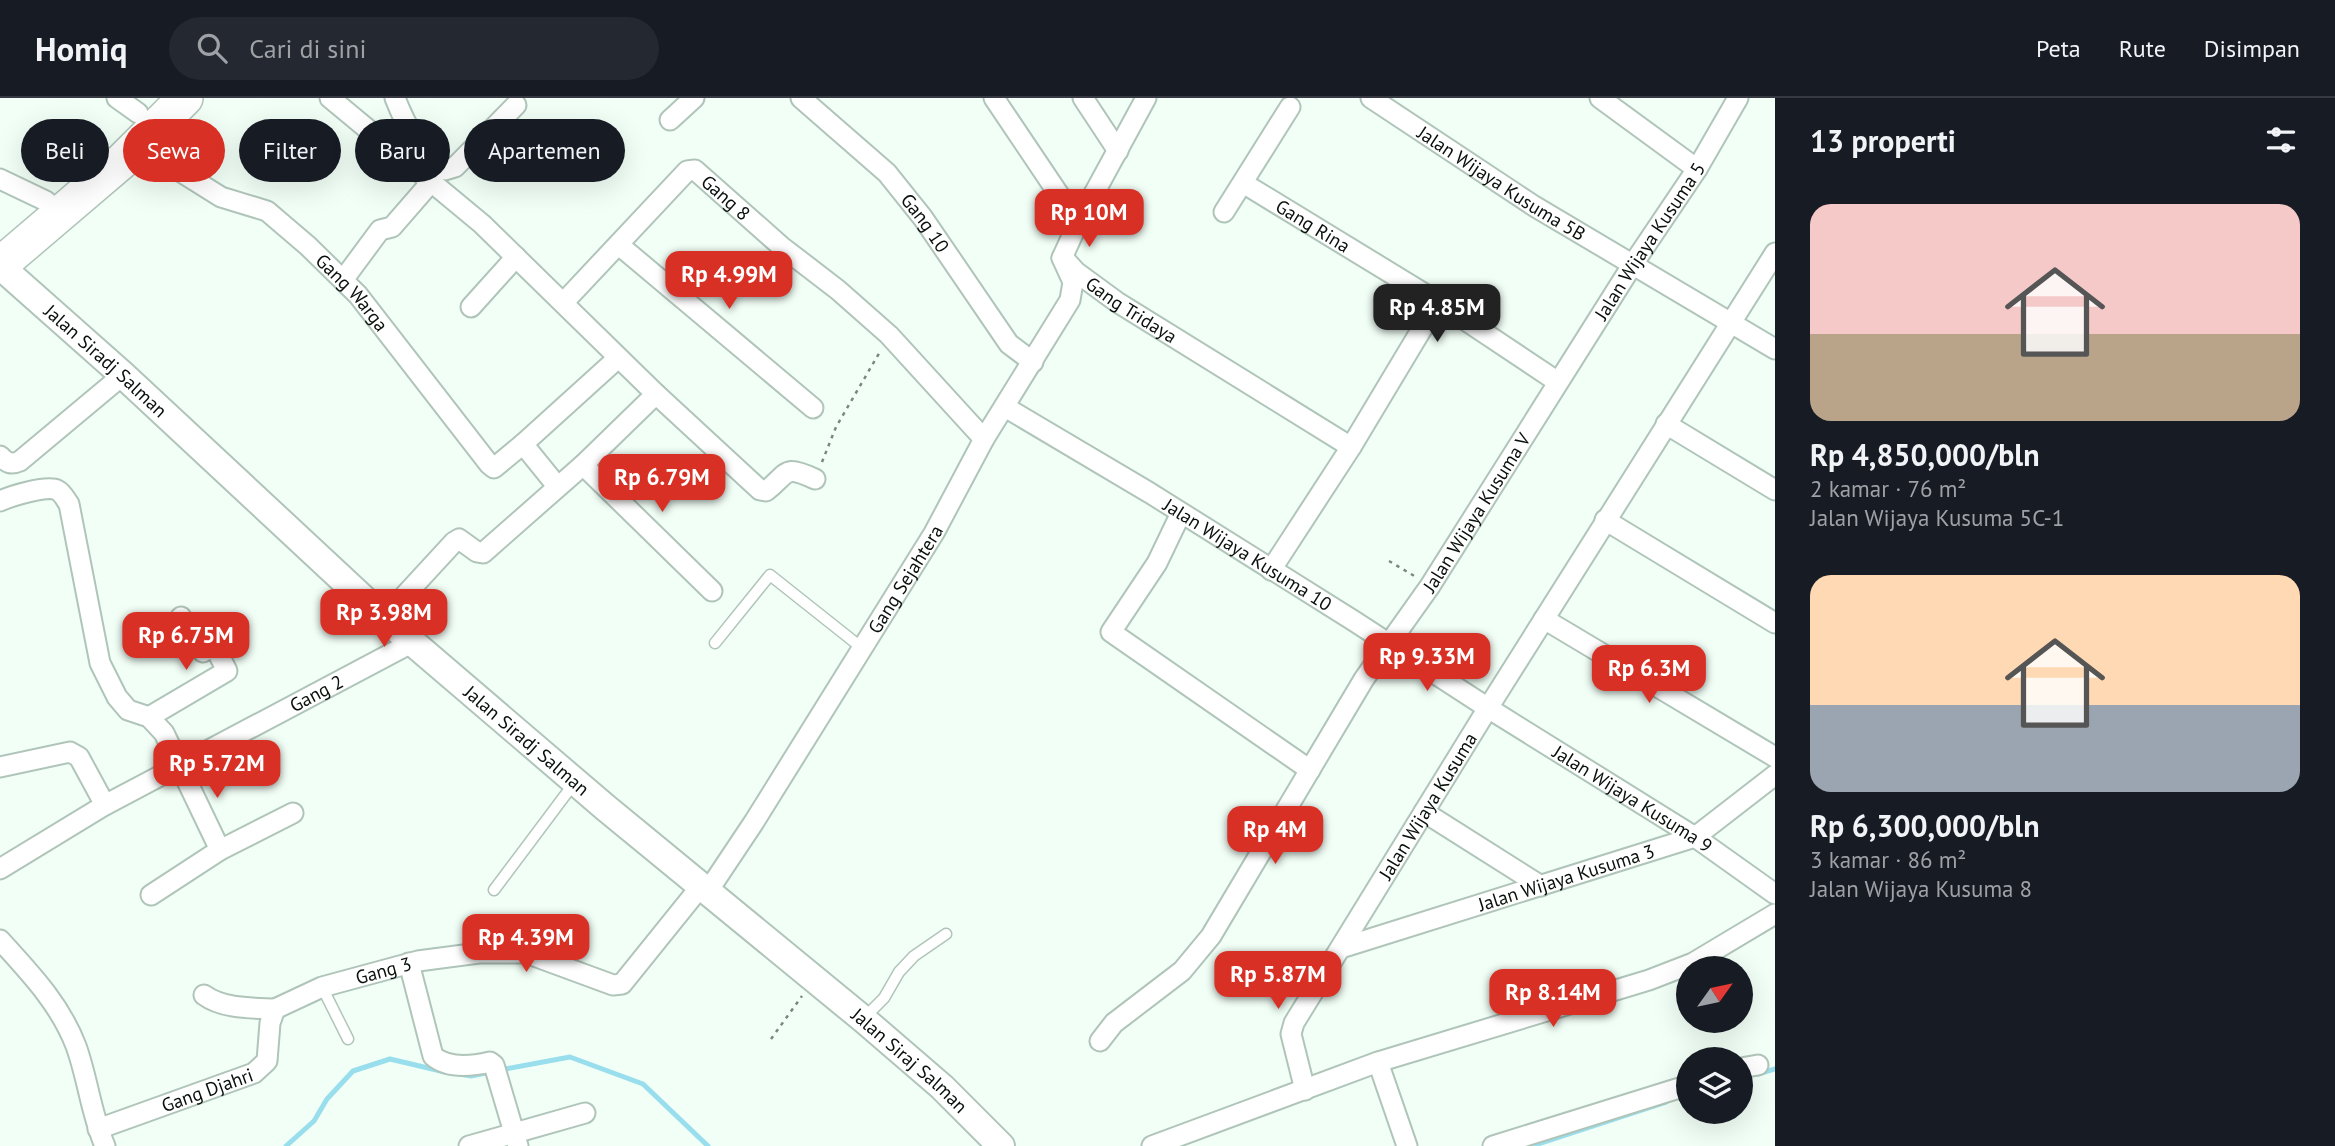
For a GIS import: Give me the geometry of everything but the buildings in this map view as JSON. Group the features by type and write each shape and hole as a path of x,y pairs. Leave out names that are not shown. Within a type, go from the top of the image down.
{"highway":[{"path":"0,240 91,161 137,113 185,98"},
{"path":"0,265 137,113"}],"street":[{"path":"330,98 356,119"},
{"path":"395,98 414,138 445,170 455,167 516,105"},
{"path":"670,120 694,98"},
{"name":"Gang 10","path":"802,98 887,173 923,218 1009,344 1033,362"},
{"path":"994,98 1078,223"},
{"path":"1083,98 1118,151"},
{"path":"1062,258 1078,223 1146,98"},
{"name":"Jalan Wijaya Kusuma 5B","path":"1371,98 1534,206 1775,349"},
{"path":"1600,98 1697,169"},
{"name":"Jalan Wijaya Kusuma 5","path":"1558,382 1697,169 1738,98"},
{"path":"1224,212 1290,107"},
{"name":"Gang Warga","path":"137,113 221,197 267,211 343,280 358,295 489,464 494,468 523,444"},
{"name":"Gang 8","path":"564,302 687,172 695,170 782,247 838,290 889,335 984,439"},
{"path":"0,179 46,201"},
{"path":"343,280 380,230 392,227 431,182"},
{"path":"433,182 564,302 618,358 760,490 766,491 780,475 789,471 819,471"},
{"name":"Gang Rina","path":"1244,183 1438,302 1558,382"},
{"path":"619,245 813,408"},
{"name":"Jalan Wijaya Kusuma","path":"1305,1090 1291,1029 1605,520 1775,253"},
{"path":"471,307 516,257"},
{"name":"Gang Sejahtera","path":"704,888 761,810 934,533 984,439 1070,300 1073,282 1062,258"},
{"name":"Gang Tridaya","path":"1062,258 1101,291 1351,447"},
{"name":"Jalan Siradj Salman","path":"0,265 123,375 384,618 813,980"},
{"path":"1271,570 1351,447 1438,302"},
{"path":"557,486 523,444 618,358"},
{"path":"6,460 20,461 123,375"},
{"name":"Jalan Wijaya Kusuma V","path":"1100,1041 1114,1023 1182,971 1211,936 1364,679 1430,586 1558,382"},
{"path":"384,618 454,542 459,539 477,552 483,552 583,465 656,394"},
{"name":"Jalan Wijaya Kusuma 10","path":"1005,407 1181,513 1488,708"},
{"path":"1666,424 1775,489"},
{"path":"583,465 712,591"},
{"path":"0,501 13,495 54,488 69,503 100,663 117,697 128,710 149,717 164,733 220,850"},
{"path":"1181,513 1157,563 1111,632 1310,770"},
{"path":"1605,520 1775,623"},
{"path":"149,717 228,671 214,645 203,652 181,617"},
{"path":"1544,619 1775,757"},
{"name":"Gang 2","path":"0,869 106,805 414,642"},
{"name":"Jalan Wijaya Kusuma 9","path":"1488,708 1695,837 1775,894"},
{"path":"0,767 70,752 79,757 106,805"},
{"name":"Jalan Wijaya Kusuma 3","path":"1341,948 1695,837 1775,775"},
{"path":"1424,812 1541,886"},
{"path":"151,895 220,850 293,813"},
{"name":"Gang 3","path":"273,1012 321,987 409,963 479,953 526,953 613,985 622,984 704,888"},
{"path":"1152,1146 1378,1062 1649,980 1693,963 1775,914"},
{"path":"0,940 59,1010 76,1047 101,1138"},
{"path":"409,963 433,1056 441,1062 472,1066 490,1062 496,1073 516,1140"},
{"name":"Jalan Siraj Salman","path":"813,980 942,1087 1001,1146"},
{"path":"204,995 213,1001 273,1012"},
{"name":"Gang Djahri","path":"101,1138 254,1073 267,1061 273,1012"},
{"path":"1378,1062 1407,1146"},
{"path":"1493,1146 1676,1089"},
{"path":"469,1146 516,1140 585,1113"}],"lane":[{"path":"715,643 771,575 862,648"},
{"path":"495,890 575,781"},
{"path":"863,1019 884,998 899,972 914,956 946,934"},
{"path":"321,987 348,1039"}],"path":[{"path":"819,471 836,427 889,335"},
{"path":"1389,561 1430,586"},
{"path":"771,1039 813,980"}],"waterway":[{"path":"500,1070 570,1057 643,1084 708,1146"},
{"path":"286,1146 314,1121 327,1099 353,1071 390,1059 449,1073"},
{"path":"1758,1074 1775,1069"},
{"path":"459,1074 471,1076 491,1072"},
{"path":"1532,1146 1666,1102"}]}
